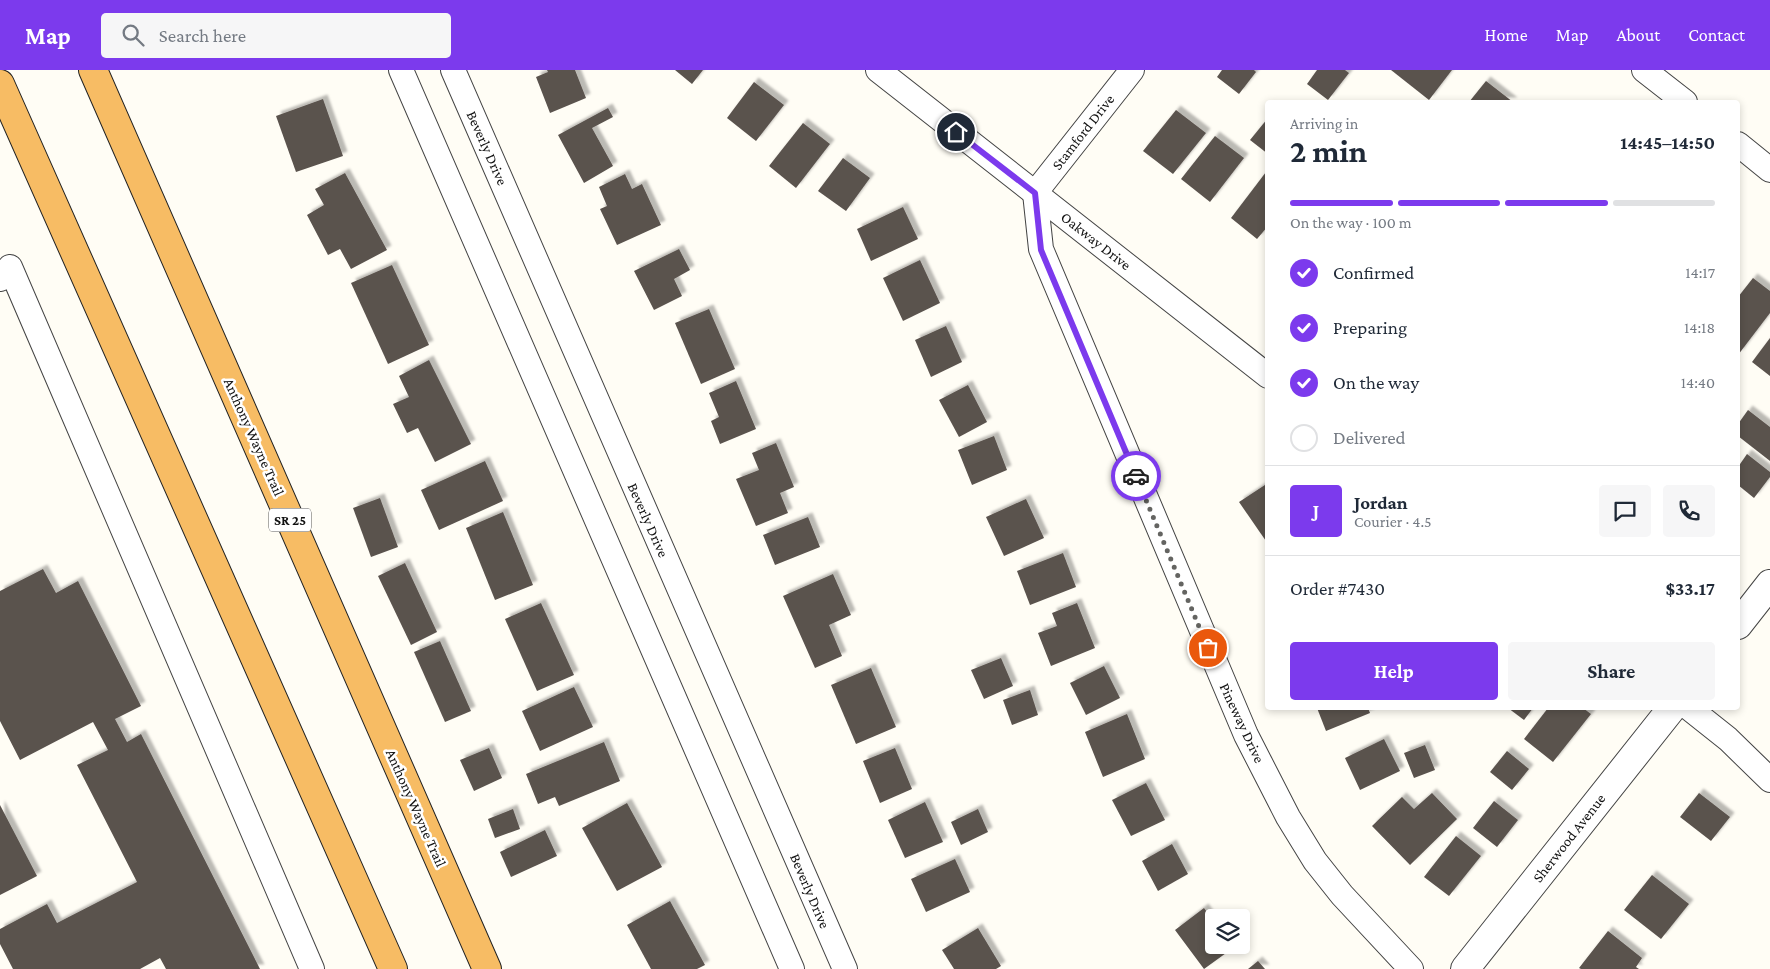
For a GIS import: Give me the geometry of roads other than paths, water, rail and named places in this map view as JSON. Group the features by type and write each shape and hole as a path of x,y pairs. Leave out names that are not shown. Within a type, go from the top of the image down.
{"highway":[{"name":"Anthony Wayne Trail","path":"93,70 486,969"},
{"path":"0,84 393,969"}],"street":[{"path":"401,70 792,969"},
{"name":"Beverly Drive","path":"452,70 845,969"},
{"name":"Oakway Drive","path":"878,70 1265,374"},
{"name":"Stamford Drive","path":"1035,193 1132,70"},
{"path":"1644,70 1682,100"},
{"path":"1740,146 1770,170"},
{"name":"Pineway Drive","path":"1035,193 1041,250 1246,736 1288,817 1315,861 1342,895 1411,969"},
{"path":"0,279 10,267 312,969"},
{"path":"1740,622 1770,584"},
{"name":"Sherwood Avenue","path":"1465,969 1670,710"},
{"path":"1692,710 1728,739 1770,780"}]}
